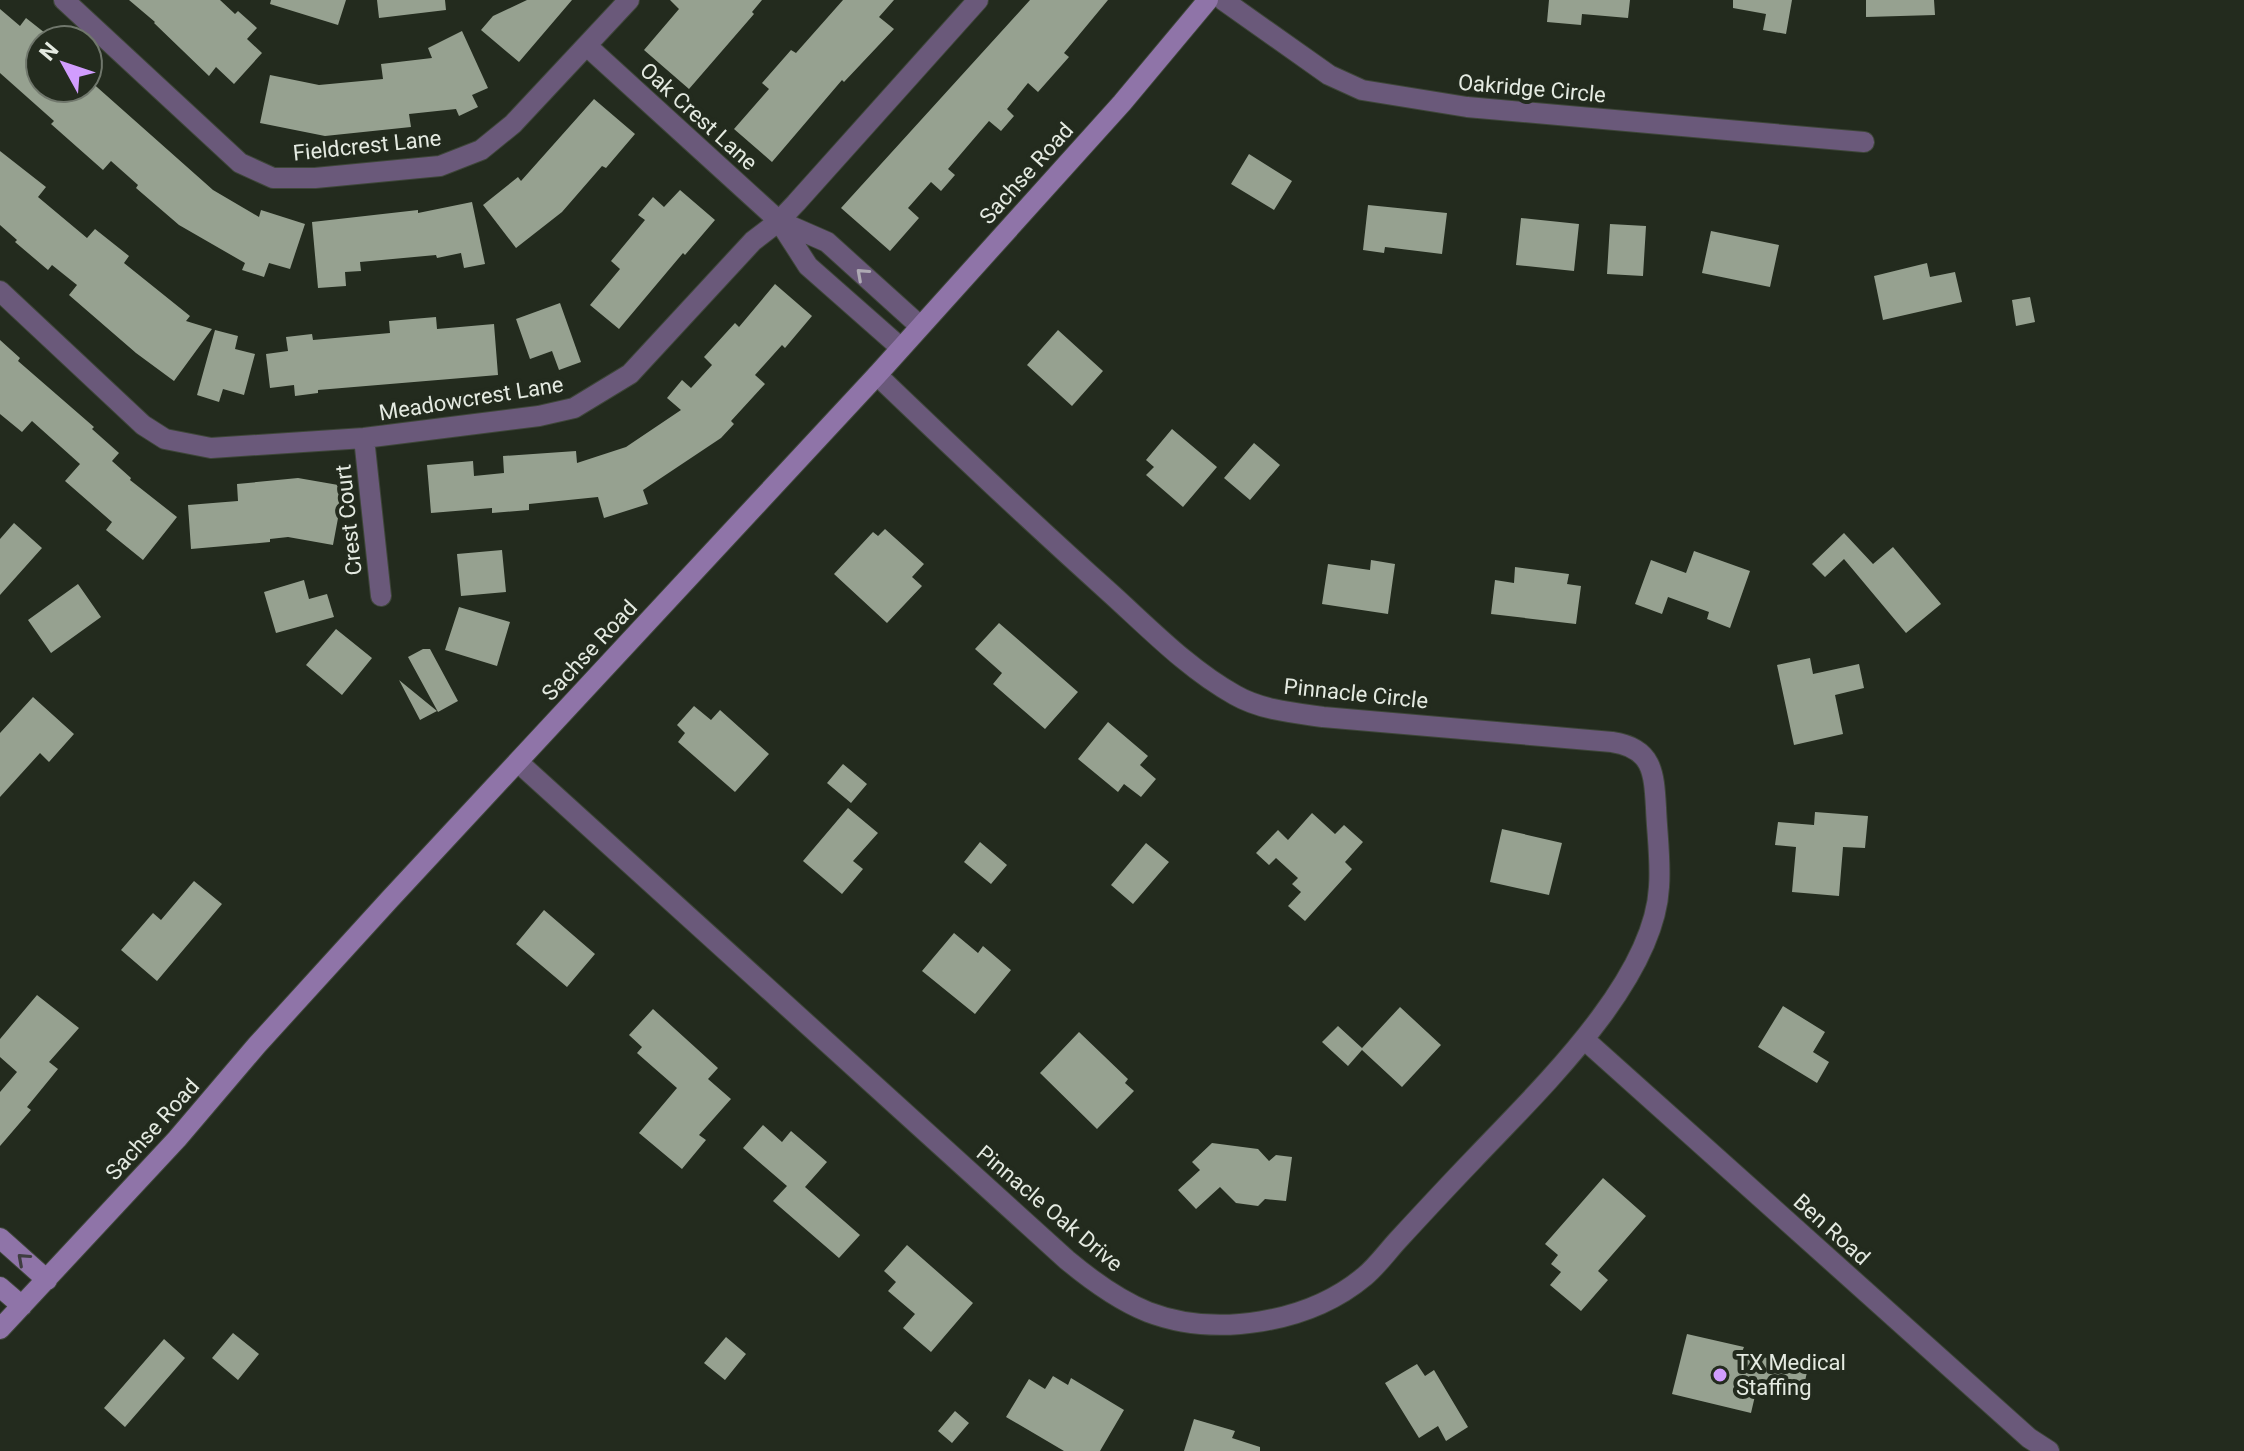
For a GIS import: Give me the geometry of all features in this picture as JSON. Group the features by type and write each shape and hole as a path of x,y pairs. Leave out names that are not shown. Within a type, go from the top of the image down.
{"main road":[{"name":"Sachse Road","path":"0,1329 877,375 1122,103 1208,0"},
{"path":"0,1238 47,1280"},
{"path":"0,1287 22,1306"}],"street":[{"name":"Fieldcrest Lane","path":"64,0 240,163 273,178 315,178 440,166 481,150 513,124 629,0"},
{"name":"Meadowcrest Lane","path":"0,291 122,408 165,439 211,448 364,438 539,416 574,408 630,374 753,241 779,221 978,0"},
{"name":"Oakridge Circle","path":"1223,0 1329,75 1362,90 1467,107 1864,142"},
{"name":"Oak Crest Lane","path":"587,46 779,221 808,266 901,348"},
{"name":"Oak Crest Lane","path":"779,221 827,242 920,326"},
{"name":"Pinnacle Circle","path":"877,375 1154,632 1208,677 1237,696 1278,710 1323,717 1612,742 1628,744 1640,751 1648,761 1655,782 1659,888 1649,932 1633,967 1585,1040"},
{"name":"Crest Court","path":"364,438 381,596"},
{"name":"Pinnacle Oak Drive","path":"518,762 1075,1267 1092,1281 1146,1311 1179,1321 1248,1323 1283,1315 1318,1305 1364,1276 1585,1040"},
{"name":"Ben Road","path":"1585,1040 2029,1438 2049,1451"}],"building":[{"path":"129,0 220,0 257,28 247,39 262,53 234,84 216,67 209,76"},
{"path":"271,0 346,0 338,25 270,4"},
{"path":"377,0 445,0 446,10 379,18"},
{"path":"527,0 572,0 519,62 481,30 493,16"},
{"path":"670,0 762,0 752,12 754,14 689,89 644,50 679,9"},
{"path":"843,0 894,0 879,17 894,29 844,82 842,80 772,162 734,129 769,89 762,83 791,50 796,53"},
{"path":"1030,0 1108,0 1064,53 1069,57 1038,92 1028,83 1007,109 1014,116 1001,131 989,121 948,169 955,175 941,191 931,182 908,208 919,218 890,251 841,208"},
{"path":"1549,0 1630,0 1628,18 1582,14 1581,25 1547,22"},
{"path":"1733,0 1792,0 1786,34 1763,30 1766,14 1733,8"},
{"path":"1866,0 1934,0 1935,15 1866,17"},
{"path":"0,9 20,26 26,18 34,24 24,24 24,94 0,73"},
{"path":"462,31 488,88 472,95 478,107 459,116 456,109 409,114 411,127 325,136 260,123 270,75 319,85 383,79 381,64 432,58 428,48"},
{"path":"104,93 213,190 259,217 261,210 305,224 290,269 269,263 264,277 242,270 245,263 179,225 136,188 138,185 111,161 103,170 51,124 54,121 35,104 104,104"},
{"path":"594,99 635,134 562,212 516,248 483,205 518,177 521,181"},
{"path":"0,151 46,187 38,197 87,238 95,229 129,256 124,263 190,316 186,321 212,329 174,381 136,353 69,295 77,285 52,265 48,270 0,225"},
{"path":"1249,154 1292,181 1274,210 1231,184"},
{"path":"680,190 715,220 619,329 590,305 620,269 611,261 645,220 638,215 653,197 664,207"},
{"path":"472,202 485,264 464,268 461,253 437,258 436,255 360,262 361,271 345,272 346,286 318,288 312,222 418,210 418,213"},
{"path":"1368,205 1447,213 1442,254 1385,247 1384,253 1363,250"},
{"path":"1521,218 1579,224 1574,271 1516,265"},
{"path":"1610,224 1646,226 1643,276 1607,274"},
{"path":"1711,231 1779,245 1770,287 1702,273"},
{"path":"1927,263 1930,277 1955,272 1962,302 1883,320 1874,276"},
{"path":"775,284 812,316 785,348 782,345 755,375 765,384 731,421 734,424 721,438 643,490 648,504 604,518 598,497 529,504 529,510 492,513 492,508 431,513 427,465 473,461 474,476 504,473 503,456 576,451 577,463 626,447 681,410 667,398 682,380 691,388 712,365 704,357 735,323 739,327"},
{"path":"2030,297 2035,322 2016,326 2012,300"},
{"path":"560,303 581,362 559,370 552,351 530,359 516,319"},
{"path":"436,317 437,329 494,324 498,375 318,390 318,393 295,396 294,385 270,388 266,354 288,351 286,337 312,334 313,340 390,333 389,321"},
{"path":"215,330 238,336 235,349 255,354 244,395 223,389 219,402 197,395"},
{"path":"1058,330 1103,371 1072,406 1027,365"},
{"path":"0,340 20,358 18,361 119,453 112,461 130,480 177,517 143,560 106,530 112,522 65,481 80,464 32,421 22,432 0,414"},
{"path":"1172,429 1217,467 1183,507 1146,475 1154,467 1146,460"},
{"path":"1254,443 1280,465 1250,500 1224,478"},
{"path":"298,478 344,486 333,545 288,537 270,539 270,542 191,549 188,505 238,501 237,484"},
{"path":"14,523 42,548 0,595 0,539"},
{"path":"885,529 924,564 912,577 922,586 887,623 834,574 873,532 878,536"},
{"path":"1844,533 1873,564 1893,547 1941,604 1906,633 1844,559 1825,577 1812,564"},
{"path":"502,550 506,592 461,596 457,554"},
{"path":"1694,551 1750,571 1730,628 1707,619 1709,612 1668,597 1662,614 1635,604 1651,560 1686,573"},
{"path":"1371,560 1395,564 1388,614 1322,604 1328,564 1370,570"},
{"path":"1515,567 1569,574 1567,584 1581,586 1576,624 1491,614 1495,580 1514,583"},
{"path":"304,580 309,599 327,594 334,617 276,633 264,592"},
{"path":"78,584 101,617 51,653 28,620"},
{"path":"459,607 510,622 497,666 445,650"},
{"path":"999,623 1078,692 1045,729 993,684 1002,673 975,649"},
{"path":"336,629 372,658 342,695 306,665"},
{"path":"430,649 458,701 438,712 408,657"},
{"path":"1810,658 1813,674 1859,664 1864,688 1835,695 1843,734 1794,745 1777,665"},
{"path":"399,680 437,711 420,720"},
{"path":"33,697 74,734 49,762 40,753 0,797 0,733"},
{"path":"694,706 711,720 720,710 769,754 735,792 678,742 685,733 677,725"},
{"path":"1108,722 1148,756 1140,765 1156,779 1141,797 1124,784 1118,792 1078,759"},
{"path":"843,764 867,784 851,803 827,783"},
{"path":"848,808 878,833 853,861 863,869 842,894 803,861"},
{"path":"1815,812 1868,816 1865,848 1843,847 1839,896 1792,892 1796,847 1775,845 1778,822 1814,825"},
{"path":"1312,813 1335,834 1344,825 1363,842 1345,862 1352,869 1305,921 1288,906 1301,892 1292,884 1298,878 1276,858 1269,865 1256,853 1278,830 1288,840"},
{"path":"1502,829 1562,843 1549,895 1490,882"},
{"path":"980,842 1007,865 991,884 964,862"},
{"path":"1146,843 1169,862 1133,904 1111,885"},
{"path":"194,881 222,904 157,981 121,950 153,913 161,920"},
{"path":"544,910 595,954 567,987 516,944"},
{"path":"954,933 978,953 983,946 1011,970 975,1014 922,971"},
{"path":"37,995 79,1028 49,1062 58,1069 27,1107 31,1110 0,1146 0,1092 17,1072 0,1057 0,1039"},
{"path":"1783,1006 1825,1032 1813,1052 1829,1062 1817,1083 1758,1047"},
{"path":"1400,1007 1441,1045 1402,1087 1362,1050 1348,1066 1322,1042 1338,1026 1362,1048"},
{"path":"653,1009 718,1068 708,1079 731,1099 699,1135 706,1140 682,1169 639,1133 677,1088 637,1053 642,1047 629,1035"},
{"path":"1079,1032 1128,1079 1125,1083 1134,1091 1097,1129 1040,1073"},
{"path":"763,1125 782,1142 791,1131 827,1162 805,1187 860,1235 839,1258 773,1201 787,1186 743,1148"},
{"path":"1212,1143 1258,1149 1269,1161 1276,1155 1292,1157 1286,1201 1265,1199 1258,1206 1236,1203 1220,1187 1196,1209 1178,1190 1200,1170 1192,1162"},
{"path":"1603,1178 1646,1216 1598,1271 1608,1280 1581,1311 1550,1285 1561,1272 1551,1264 1558,1255 1545,1244"},
{"path":"907,1245 973,1303 931,1352 903,1328 915,1314 888,1291 896,1282 884,1271"},
{"path":"233,1333 259,1354 238,1380 212,1358"},
{"path":"1687,1334 1744,1347 1742,1352 1808,1368 1802,1394 1758,1383 1751,1413 1672,1394"},
{"path":"726,1337 746,1354 725,1380 704,1363"},
{"path":"164,1339 185,1358 125,1427 104,1408"},
{"path":"1417,1364 1425,1376 1434,1370 1468,1427 1446,1441 1438,1426 1419,1438 1385,1383"},
{"path":"1053,1376 1068,1385 1071,1378 1124,1410 1100,1451 1064,1451 1006,1417 1029,1379 1045,1389"},
{"path":"955,1411 969,1423 952,1443 938,1431"},
{"path":"1194,1419 1235,1431 1232,1438 1260,1447 1260,1451 1184,1451"}],"place":[{"name":"TX Medical Staffing","path":"1720,1375"}]}
